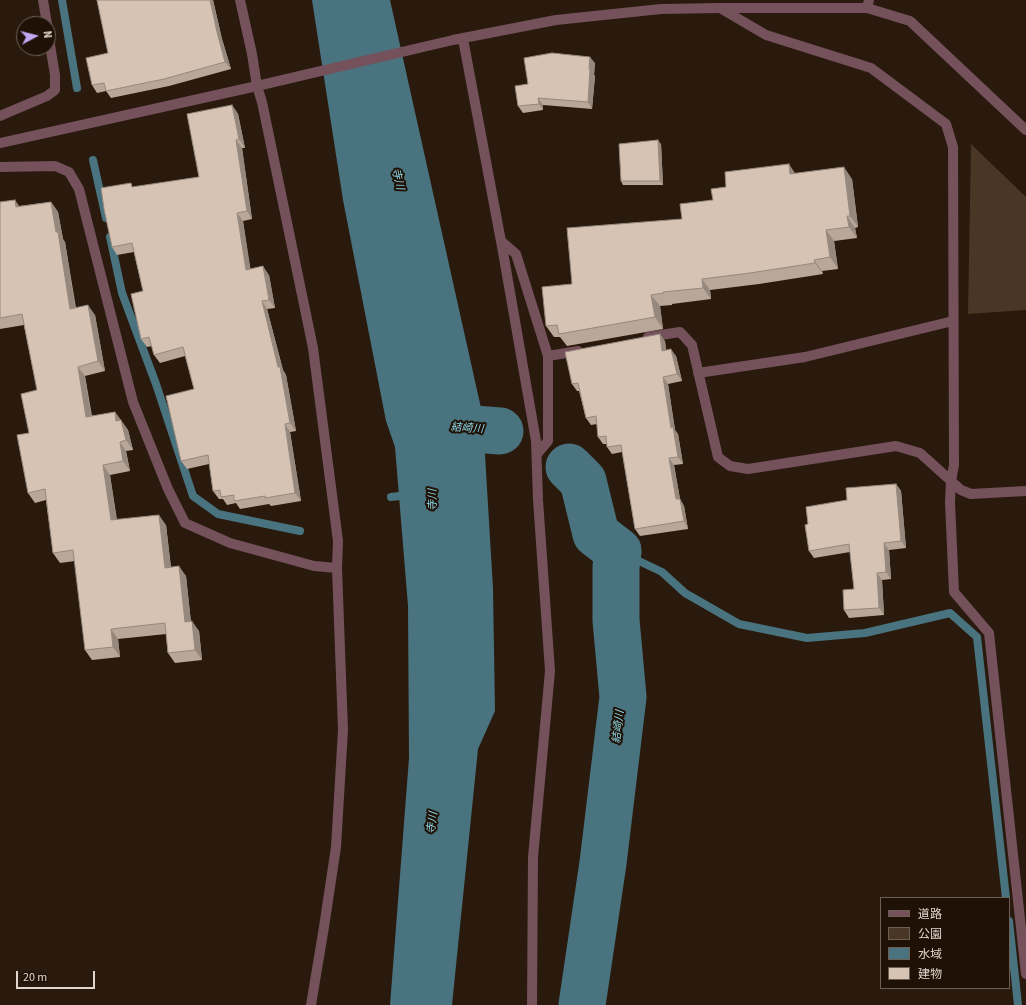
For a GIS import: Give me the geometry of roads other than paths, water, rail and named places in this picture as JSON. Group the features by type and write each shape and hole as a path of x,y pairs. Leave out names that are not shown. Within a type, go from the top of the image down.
{"street":[{"path":"43,0 46,16"},
{"path":"240,0 313,348 338,541 343,730 337,831 324,927 310,1005"},
{"path":"0,143 257,86 458,39 556,20 661,9 868,4 910,21 1026,130"},
{"path":"720,8 766,35 871,68 946,124 953,148 954,465 951,481 950,502 954,592 989,633 1026,974"},
{"path":"458,39 501,241 535,433 537,454 538,500 550,671 533,857 532,1005"},
{"path":"0,116 47,96 55,90 55,75 52,56"},
{"path":"0,168 56,166 69,172 79,189 133,402 168,489 185,523 230,543 314,566 338,568"},
{"path":"501,241 516,254 548,356 548,441 537,454"},
{"path":"698,373 805,357 953,321"},
{"path":"641,339 680,332 692,345 718,457 730,466 748,469 896,446 920,453 961,490 971,494 1026,491"},
{"path":"548,356 587,349"}],"water":[{"name":"寺川","path":"312,0 390,0 481,408 493,588 495,711 478,749 452,1005 390,1005 409,758 408,606 395,447 386,421 343,200"}],"waterway":[{"path":"62,0 77,88"},
{"path":"93,160 106,218"},
{"path":"110,237 122,293 156,384 193,496 218,514 300,531"},
{"name":"結崎川","path":"435,426 500,431"},
{"name":"結崎川","path":"569,467 583,481 596,534 618,551 616,567 616,620 623,697 603,863 582,1005"},
{"path":"391,497 408,495"},
{"path":"618,551 662,572 685,593 739,624 807,638 865,633 950,613 977,637 1006,897"},
{"path":"1010,930 1018,1005"}]}
